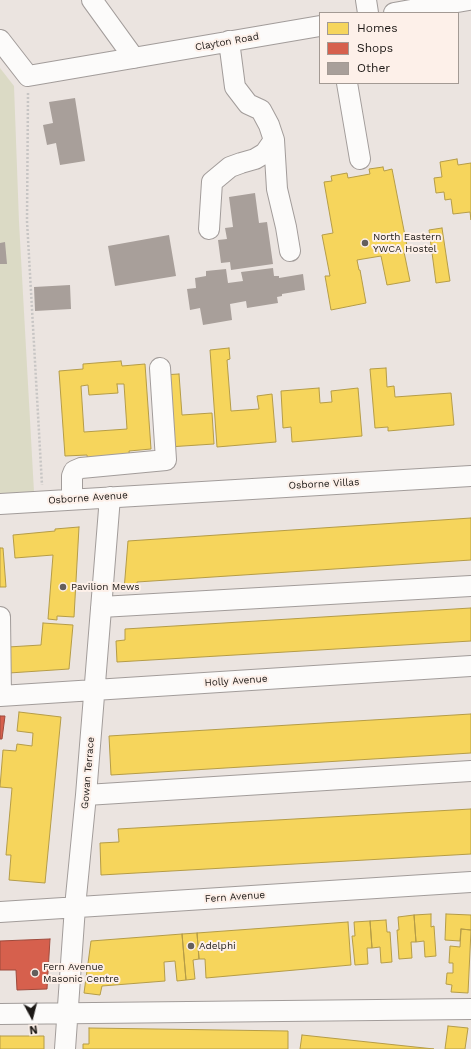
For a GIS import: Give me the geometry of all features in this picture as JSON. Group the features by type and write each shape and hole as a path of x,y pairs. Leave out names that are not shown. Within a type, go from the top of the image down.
{"street":[{"path":"92,0 134,58"},
{"path":"366,0 368,12"},
{"path":"400,12 469,0"},
{"name":"Clayton Road","path":"28,76 319,26"},
{"path":"0,40 28,76"},
{"path":"229,41 235,87 248,104 261,110 269,125 274,140 277,189 290,251"},
{"path":"346,84 360,159"},
{"path":"209,229 212,182 230,167 241,162 255,160 265,153 274,140"},
{"path":"72,499 72,476 74,471 81,468 166,460 160,368"},
{"path":"147,462 150,494"},
{"name":"Osborne Villas","path":"177,493 471,476"},
{"name":"Osborne Avenue","path":"0,504 177,493"},
{"name":"Gowan Terrace","path":"65,1049 75,907 86,795 110,497"},
{"path":"101,607 471,586"},
{"path":"0,617 0,696"},
{"name":"Holly Avenue","path":"0,696 471,666"},
{"path":"86,795 471,771"},
{"name":"Fern Avenue","path":"0,912 471,882"},
{"path":"0,1014 471,1009"}],"path":[{"path":"28,76 27,222 43,501"}],"green space":[{"path":"0,68 14,86 19,222 34,492 0,494"}],"building: Homes":[{"path":"457,159 458,165 471,163 471,220 470,212 453,214 451,199 445,200 444,192 436,193 434,178 442,177 440,162"},
{"name":"North Eastern YWCA Hostel","path":"383,167 384,171 392,169 408,251 404,252 410,281 387,285 381,256 357,260 366,303 331,310 325,276 330,276 322,235 333,233 324,182 332,181 331,176 347,173 348,178 370,174 369,169"},
{"path":"442,228 450,281 436,283 429,230"},
{"path":"229,348 230,359 227,360 231,411 259,409 257,396 272,394 276,442 217,447 210,350"},
{"path":"121,361 122,366 145,364 151,449 129,451 130,459 88,463 87,455 65,456 59,371 83,369 83,364","holes":["117,384 124,384 127,429 84,432 81,386 88,385 89,395 118,393"]},
{"path":"386,368 387,387 394,386 395,397 451,393 454,425 388,431 388,427 375,428 370,369"},
{"path":"179,374 182,415 212,413 214,444 168,447 162,375"},
{"path":"319,388 320,403 332,402 331,391 358,388 362,436 292,442 291,427 283,428 281,391"},
{"path":"471,518 471,560 137,582 137,589 124,590 128,541"},
{"name":"Pavilion Mews","path":"79,527 74,617 57,616 57,620 48,619 53,555 15,558 13,535"},
{"path":"0,548 3,548 6,587 0,587"},
{"path":"471,608 471,641 117,662 116,641 125,640 125,629"},
{"path":"43,623 73,625 69,669 9,673 8,647 41,645"},
{"path":"19,712 61,717 45,883 9,880 11,855 6,855 12,788 0,787 3,750 16,751 17,744 32,746 33,733 17,731"},
{"path":"471,714 471,753 111,775 109,736"},
{"path":"471,809 471,854 101,875 100,843 119,842 118,829"},
{"path":"431,914 431,927 434,926 436,956 425,957 424,941 416,942 414,915"},
{"path":"446,914 471,915 471,930 461,929 460,941 445,940"},
{"path":"414,915 416,942 411,942 412,958 399,959 397,930 399,930 398,917"},
{"path":"386,920 387,932 390,932 392,962 381,963 380,947 372,948 370,921"},
{"path":"370,921 372,948 367,948 368,964 355,965 352,936 355,936 354,922"},
{"path":"348,922 351,965 206,978 205,959 199,959 197,933"},
{"path":"461,929 471,930 468,993 451,992 452,985 446,984 447,973 453,973 453,963 449,963 450,946 460,947"},
{"name":"Adelphi","path":"197,933 199,959 193,960 195,979 186,980 182,934"},
{"path":"182,934 186,980 177,981 175,961 164,962 165,981 102,986 100,995 84,993 91,941"},
{"path":"448,1026 468,1028 465,1049 445,1049"},
{"path":"89,1028 288,1031 288,1049 83,1049 83,1044 89,1044"},
{"path":"302,1035 434,1049 300,1049"},
{"path":"0,1036 44,1036 44,1049 0,1049"}],"building: Shops":[{"path":"0,716 5,716 2,739 0,739"},
{"path":"50,939 47,989 17,990 16,970 0,970 0,941"}],"building: Other":[{"path":"75,98 85,161 60,165 56,143 47,145 43,125 53,123 49,102"},
{"path":"255,193 259,223 267,222 273,264 231,270 230,262 221,263 218,240 227,239 225,228 233,227 229,197"},
{"path":"169,235 176,276 115,286 108,246"},
{"path":"5,242 7,264 0,264 0,243"},
{"path":"273,268 274,276 279,276 279,278 303,274 305,290 282,294 282,296 277,297 278,303 247,308 246,301 230,304 232,320 203,325 200,308 190,310 187,289 196,288 195,278 206,276 206,271 226,269 228,283 243,281 241,272"},
{"path":"70,285 71,309 35,311 34,287"}],"place":[{"name":"North Eastern YWCA Hostel","path":"365,243"},
{"name":"Pavilion Mews","path":"63,587"},
{"name":"Adelphi","path":"191,946"},
{"name":"Fern Avenue Masonic Centre","path":"35,973"}]}
